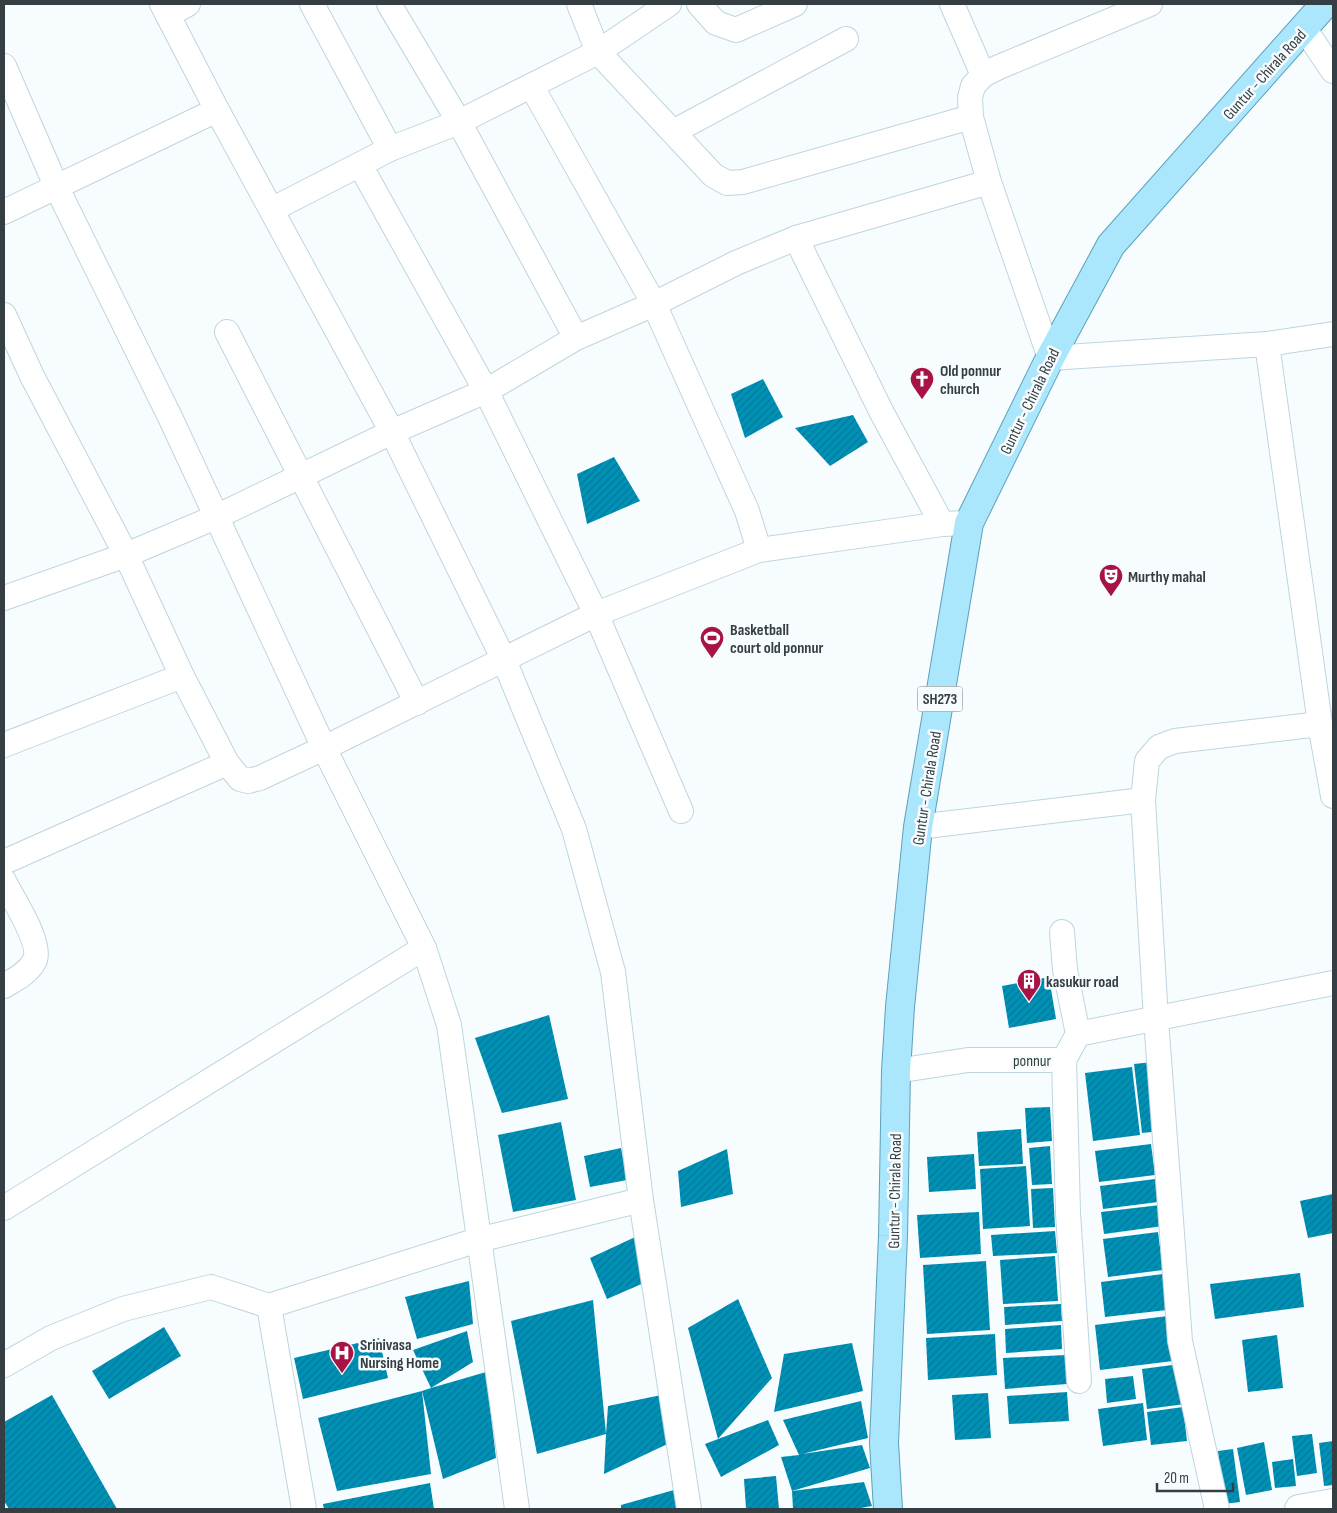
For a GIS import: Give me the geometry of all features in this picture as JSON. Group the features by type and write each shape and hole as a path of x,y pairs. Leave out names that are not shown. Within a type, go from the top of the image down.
{"main road":[{"name":"Guntur - Chirala Road","path":"888,1509 884,1443 894,1236 896,1070 900,1007 918,827 970,523 1050,358 1111,245 1325,4"}],"street":[{"path":"312,4 390,149"},
{"path":"389,4 459,122 576,338"},
{"path":"579,4 598,52 713,175 726,183 742,182 971,117"},
{"path":"273,209 390,149 459,122 598,52 669,4"},
{"path":"699,4 716,23 736,30 795,4"},
{"path":"952,4 983,76"},
{"path":"1150,4 999,67 983,76 973,86 970,98 971,117 989,182 1050,358 1267,344 1333,334"},
{"path":"173,7 217,110 273,209 392,432 504,660 574,829 613,972 641,1200 688,1509"},
{"path":"1304,28 1333,71"},
{"path":"673,132 846,39"},
{"path":"4,66 57,188 166,408 324,748 424,948 449,1025 517,1509"},
{"path":"532,86 654,304 747,511 758,550"},
{"path":"4,212 217,110"},
{"path":"360,165 486,391 596,614 681,811"},
{"path":"4,598 126,556 216,517 392,432 486,391 576,338 654,304 736,263 796,238 989,182"},
{"path":"796,238 882,413 921,481 942,524"},
{"path":"4,315 32,376 126,556 182,676 227,763 240,779 248,781 260,778 324,748 596,614 758,550 942,524 970,523"},
{"path":"227,332 417,703"},
{"path":"1267,344 1320,724 1333,796"},
{"path":"4,745 182,676"},
{"path":"1217,1509 1180,1341 1156,1019 1143,800 1147,761 1159,747 1175,741 1320,724"},
{"path":"4,862 227,763"},
{"path":"918,827 1143,800"},
{"path":"4,881 36,944 35,962 21,976 4,986"},
{"path":"1062,932 1065,970 1078,1034 1333,983"},
{"path":"4,1208 424,948"},
{"name":"ponnur","path":"896,1070 968,1060 1064,1060 1078,1034"},
{"path":"1064,1060 1068,1213 1079,1381"},
{"path":"4,1364 52,1338 123,1309 211,1287 269,1306 478,1240 641,1200"},
{"path":"269,1306 304,1509"},
{"path":"1299,1509 1333,1503"}],"building":[{"path":"763,379 783,417 745,438 731,394"},
{"path":"853,415 868,442 830,466 795,428"},
{"path":"614,457 640,501 587,524 577,474"},
{"name":"kasukur road","path":"1049,977 1056,1019 1009,1028 1002,986"},
{"path":"549,1015 568,1099 502,1113 475,1038"},
{"path":"1153,1062 1161,1131 1142,1133 1134,1064"},
{"path":"1132,1067 1140,1135 1093,1141 1085,1073"},
{"path":"1050,1107 1052,1141 1027,1143 1025,1108"},
{"path":"561,1122 576,1200 513,1212 498,1135"},
{"path":"1021,1129 1023,1164 979,1166 977,1132"},
{"path":"1151,1144 1155,1175 1099,1182 1095,1151"},
{"path":"1050,1146 1052,1184 1032,1185 1029,1148"},
{"path":"621,1148 627,1180 590,1187 584,1156"},
{"path":"727,1149 733,1194 681,1207 678,1171"},
{"path":"974,1154 976,1189 929,1192 927,1157"},
{"path":"1026,1166 1030,1226 983,1229 980,1169"},
{"path":"1155,1179 1158,1202 1103,1209 1100,1186"},
{"path":"1053,1188 1055,1227 1033,1228 1031,1189"},
{"path":"1333,1194 1333,1233 1308,1238 1300,1201"},
{"path":"1160,1205 1163,1226 1104,1234 1101,1212"},
{"path":"979,1212 981,1254 920,1258 917,1215"},
{"path":"1055,1231 1057,1253 993,1256 991,1235"},
{"path":"646,1232 653,1279 607,1299 590,1258"},
{"path":"1158,1232 1163,1270 1108,1277 1103,1239"},
{"path":"1055,1256 1058,1301 1003,1304 1000,1260"},
{"path":"986,1261 990,1330 927,1334 923,1265"},
{"path":"1300,1273 1304,1307 1215,1319 1210,1284"},
{"path":"1163,1274 1167,1310 1105,1317 1101,1282"},
{"path":"469,1281 473,1324 417,1339 405,1297"},
{"path":"738,1299 772,1378 718,1439 688,1328"},
{"path":"593,1300 606,1434 537,1454 511,1321"},
{"path":"1061,1304 1062,1321 1005,1325 1004,1307"},
{"path":"1168,1316 1173,1361 1100,1370 1095,1325"},
{"path":"1061,1325 1062,1349 1006,1353 1005,1329"},
{"path":"164,1327 181,1356 109,1399 92,1371"},
{"path":"467,1331 473,1362 431,1388 413,1350"},
{"path":"995,1334 997,1375 928,1380 926,1338"},
{"path":"1277,1335 1283,1388 1248,1392 1242,1340"},
{"path":"379,1338 388,1378 303,1399 294,1358"},
{"path":"852,1343 863,1391 774,1412 784,1354"},
{"path":"1066,1355 1067,1384 1005,1389 1003,1358"},
{"path":"1180,1364 1185,1404 1147,1409 1142,1369"},
{"path":"486,1372 496,1458 443,1479 422,1391"},
{"path":"1133,1376 1136,1399 1107,1403 1105,1379"},
{"path":"422,1391 431,1474 337,1491 318,1418"},
{"path":"1067,1392 1069,1421 1009,1424 1007,1396"},
{"path":"671,1393 678,1439 604,1474 608,1406"},
{"path":"988,1393 991,1438 955,1440 952,1395"},
{"path":"52,1395 117,1509 9,1509 4,1501 4,1422"},
{"path":"861,1401 868,1438 802,1454 862,1445 870,1468 792,1491 781,1457 799,1455 783,1420"},
{"path":"1143,1403 1147,1440 1103,1446 1098,1409"},
{"path":"1183,1407 1187,1441 1151,1445 1147,1412"},
{"path":"768,1420 779,1445 721,1477 705,1444"},
{"path":"1312,1434 1317,1473 1297,1476 1292,1436"},
{"path":"1333,1441 1333,1485 1324,1486 1319,1443"},
{"path":"1264,1442 1272,1490 1246,1495 1237,1448"},
{"path":"1233,1449 1240,1502 1224,1504 1218,1451"},
{"path":"1293,1459 1296,1486 1275,1488 1272,1462"},
{"path":"776,1476 779,1509 746,1509 744,1479"},
{"path":"864,1482 872,1506 855,1509 793,1509 792,1491"},
{"path":"430,1483 434,1509 324,1509 323,1504"},
{"path":"674,1490 682,1509 621,1509 621,1505"}],"place":[{"name":"Old ponnur church","path":"922,400"},
{"name":"Murthy mahal","path":"1111,597"},
{"name":"Basketball court old ponnur","path":"712,659"},
{"name":"kasukur road","path":"1029,1002"},
{"name":"Srinivasa Nursing Home","path":"342,1374"}]}
